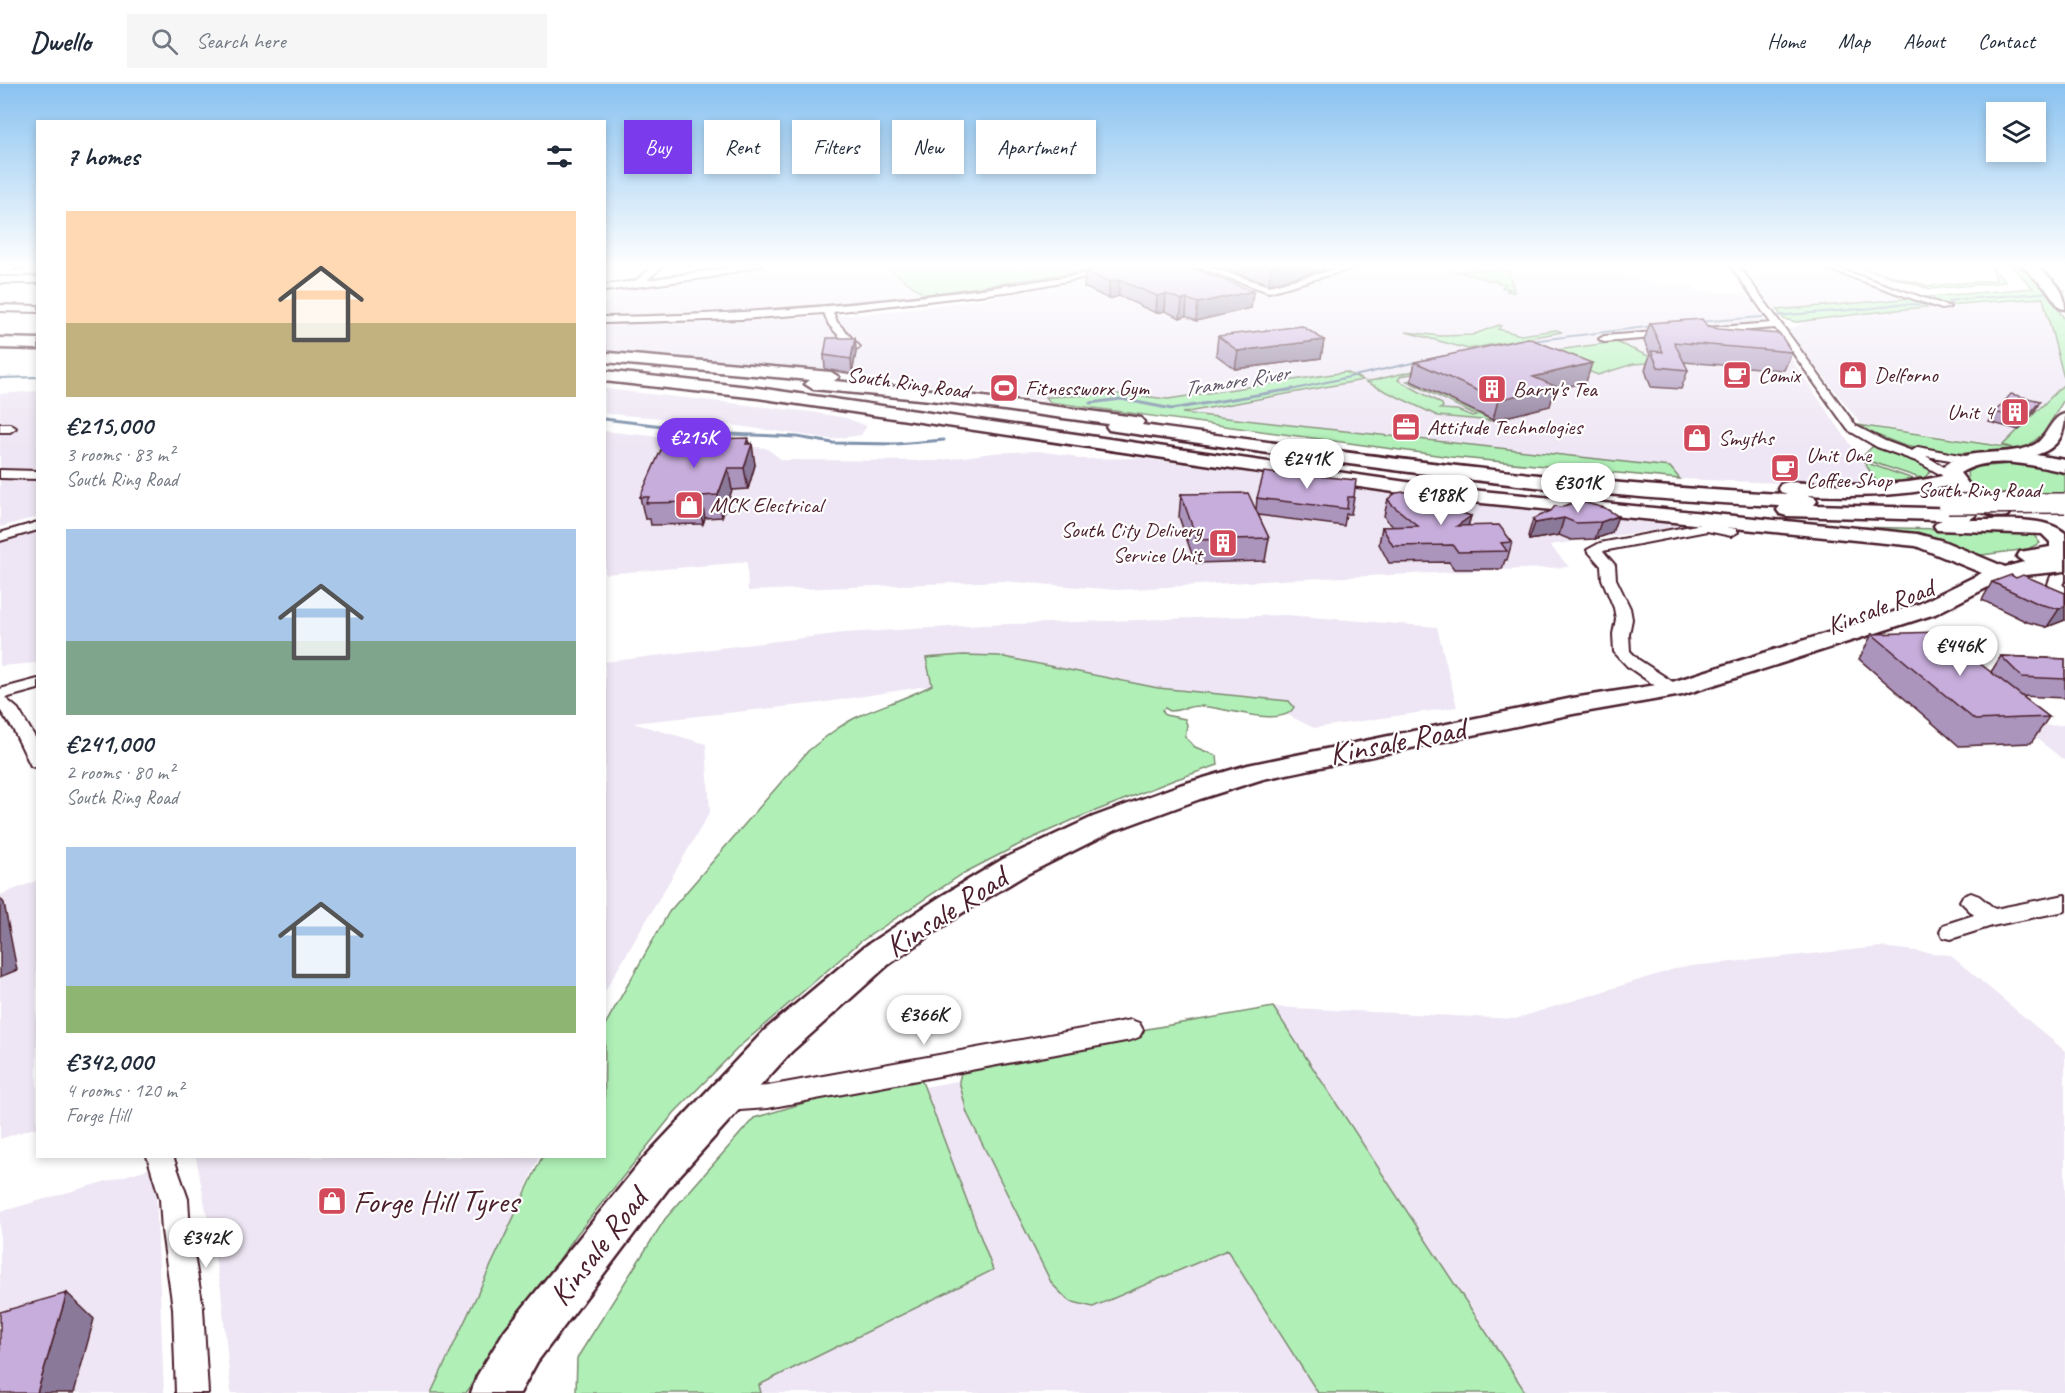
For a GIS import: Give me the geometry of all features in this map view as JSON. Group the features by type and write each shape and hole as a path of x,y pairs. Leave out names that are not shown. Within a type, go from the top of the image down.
{"highway":[{"path":"0,342 36,343"},
{"path":"0,350 36,351"},
{"path":"606,358 903,386 1436,460"},
{"name":"South Ring Road","path":"606,367 701,374 966,406 1310,454 1533,482 1783,500 1948,504 2065,503"},
{"path":"701,374 930,395 1436,460 1660,481 1825,490 1893,491 1920,488 1951,477"},
{"path":"606,375 758,393 1202,458"},
{"name":"South Ring Road","path":"606,375 847,398 1114,434 1398,477 1537,492 1772,510 1966,515 2065,514"},
{"path":"682,381 961,418 1178,455"},
{"path":"606,384 798,405 1202,458 1441,493 1917,540 1936,545 2002,574"},
{"path":"2052,531 1994,509 1968,494 1951,477 1950,471 1957,465 1970,461 2006,458 2043,447 2065,419"},
{"path":"2006,458 2065,466"},
{"path":"1679,516 2052,531"},
{"name":"Kinsale Road","path":"1665,685 1736,657 1905,602 1979,564 2058,552 2061,547 2060,540 2052,531"},
{"name":"Kinsale Road","path":"494,1393 520,1346 657,1172 778,1041 876,956 951,905 1014,867 1103,824 1190,792 1258,771 1665,685 1927,609 1964,589 2002,574 2065,564"}],"street":[{"path":"835,326 855,347"},
{"path":"1604,339 1720,326"},
{"path":"1778,326 1852,428 1870,438 1920,458 1951,477"},
{"path":"1870,438 1914,450 1970,461"},
{"path":"0,474 36,475"},
{"path":"0,537 36,527"},
{"path":"1665,685 1633,663 1622,652 1620,634 1624,619 1622,608 1609,579 1608,565 1594,550 1707,527 1731,531"},
{"path":"2002,574 2025,584"},
{"path":"2065,577 2056,579 2055,584 2065,598"},
{"path":"2045,594 2065,604"},
{"path":"36,685 2,700 22,730 36,758"},
{"path":"1971,901 1991,918"},
{"path":"1951,930 1991,918 2065,903"},
{"path":"722,1100 768,1097 1131,1030"},
{"path":"161,1158 174,1199 176,1231 188,1308 192,1393"}],"shaded area":[{"path":"606,326 1768,326 1880,487 1680,479 1660,472 1122,411 852,375 606,353"},
{"path":"1798,326 2058,326 2065,339 2065,383 2024,431 2003,445 1861,424 1786,329"},
{"path":"606,389 812,412 846,418 867,426 861,435 832,439 731,425 687,424 661,418 606,413"},
{"path":"36,391 36,517 0,527 0,394"},
{"path":"606,431 766,448 782,460 935,461 992,453 1038,451 1072,456 1077,459 1140,458 1377,491 1700,524 1550,545 1569,567 1118,590 1002,581 748,591 747,562 606,574"},
{"path":"36,531 36,663 0,666 0,542"},
{"path":"1286,615 1437,627 1457,707 1314,728 1271,707 946,683 820,703 633,723 706,744 710,812 606,989 606,662 844,633 983,625"},
{"path":"2065,725 2065,761 2021,726"},
{"path":"36,881 36,1127 0,1139 0,895"},
{"path":"1881,947 1950,955 2065,1051 2065,1393 1526,1393 1273,1007 1515,1019 1681,967"},
{"path":"1273,1024 1507,1393 624,1393 824,1105"},
{"path":"196,1158 539,1158 438,1393 231,1393 221,1290"},
{"path":"155,1167 164,1393 0,1393 0,1212"}],"green space":[{"path":"1496,326 1501,326 1498,329 1521,335 1556,330 1562,332 1468,349 1406,332 1441,336 1472,335"},
{"path":"2050,326 2065,326 2065,382"},
{"path":"1616,342 1662,362 1633,364 1598,375 1550,356 1557,350"},
{"path":"1500,359 1412,381 1493,421 1438,416 1366,382 1422,369 1426,371 1401,376 1398,380 1442,404 1443,407 1440,409 1457,410 1472,416 1476,415 1407,381"},
{"path":"1346,372 1363,380 1182,413 1670,467 1680,479 1451,457 1050,402 1046,397 1124,394 1168,399"},
{"path":"2065,383 2065,398 2044,433 2023,450 1947,454 1905,446 1871,433 1858,425 2012,448 2003,445"},
{"path":"1873,446 1890,448 1928,466 1930,472 1924,478 1917,477 1869,461 1864,455"},
{"path":"1864,462 1919,481 1880,487"},
{"path":"2028,464 2065,470 2065,496 2027,499 1999,498 1976,489 1968,481 1967,472 1976,467"},
{"path":"1813,526 2026,531 2033,534 2040,543 2028,549 1974,556"},
{"path":"963,655 999,656 1158,688 1289,701 1294,707 1288,714 1264,717 1208,707 1194,706 1170,711 1165,708 1162,710 1165,715 1185,719 1187,725 1185,737 1195,747 1217,756 1218,765 1075,819 1024,842 964,873 860,942 740,1046 674,1113 577,1234 466,1393 431,1393 542,1158 606,1158 606,1023 669,912 808,751 852,720 932,685 926,658"},
{"path":"1273,1007 1526,1393 1318,1393 1227,1250 1093,1307 1069,1301 1052,1284 967,1113 959,1081 964,1061"},
{"path":"920,1076 993,1270 759,1385 761,1393 576,1393 577,1358 665,1219 754,1118 827,1096"}],"building":[{"path":"1302,326 1324,340 1238,351 1218,336"},
{"path":"1651,326 1706,326 1780,334 1792,352 1674,342 1688,370 1658,367 1651,351 1663,352"},
{"path":"827,338 855,338 851,359 824,355"},
{"path":"1528,338 1592,363 1533,377 1555,386 1498,400 1415,362"},
{"path":"2011,394 2040,401 2025,420 1995,412"},
{"path":"748,438 746,444 752,444 744,468 728,468 718,495 701,496 698,502 646,503 649,497 640,497 664,443 672,443 674,440"},
{"path":"1264,472 1356,480 1354,497 1348,497 1347,509 1257,498"},
{"path":"1412,491 1442,498 1449,509 1471,516 1457,526 1499,525 1512,542 1501,543 1507,551 1458,552 1453,545 1393,546 1382,527 1418,526 1388,499 1396,493"},
{"path":"1248,493 1269,538 1197,540 1181,494"},
{"path":"1578,501 1605,508 1618,516 1601,522 1576,523 1564,518 1535,523 1533,519 1551,511 1555,506 1561,507"},
{"path":"2011,575 2016,578 2023,575 2065,593 2065,606 2059,609 2039,604 1992,582"},
{"path":"1939,632 2049,717 1975,720 1872,634"},
{"path":"2001,656 2065,659 2065,679 2022,677"},
{"path":"67,1293 37,1393 0,1393 0,1312"}],"waterway":[{"name":"Tramore River","path":"1531,341 1653,326"},
{"name":"Tramore River","path":"1286,391 1444,356"},
{"name":"Tramore River","path":"0,378 36,377"},
{"name":"Tramore River","path":"1090,403 1121,399 1172,409 1293,389"},
{"name":"Tramore River","path":"606,419 730,434 797,437 833,443 896,444 944,440"}],"place":[{"name":"Comix","path":"1737,375"},
{"name":"Delforno","path":"1853,375"},
{"name":"Fitnessworx Gym","path":"1004,388"},
{"name":"Barry's Tea","path":"1492,389"},
{"name":"Unit 4","path":"2015,412"},
{"name":"Attitude Technologies","path":"1406,427"},
{"name":"Smyths","path":"1697,438"},
{"name":"Unit One Coffee Shop","path":"1785,468"},
{"name":"MCK Electrical","path":"689,505"},
{"name":"South City Delivery Service Unit","path":"1223,543"},
{"name":"Forge Hill Tyres","path":"332,1201"}]}
